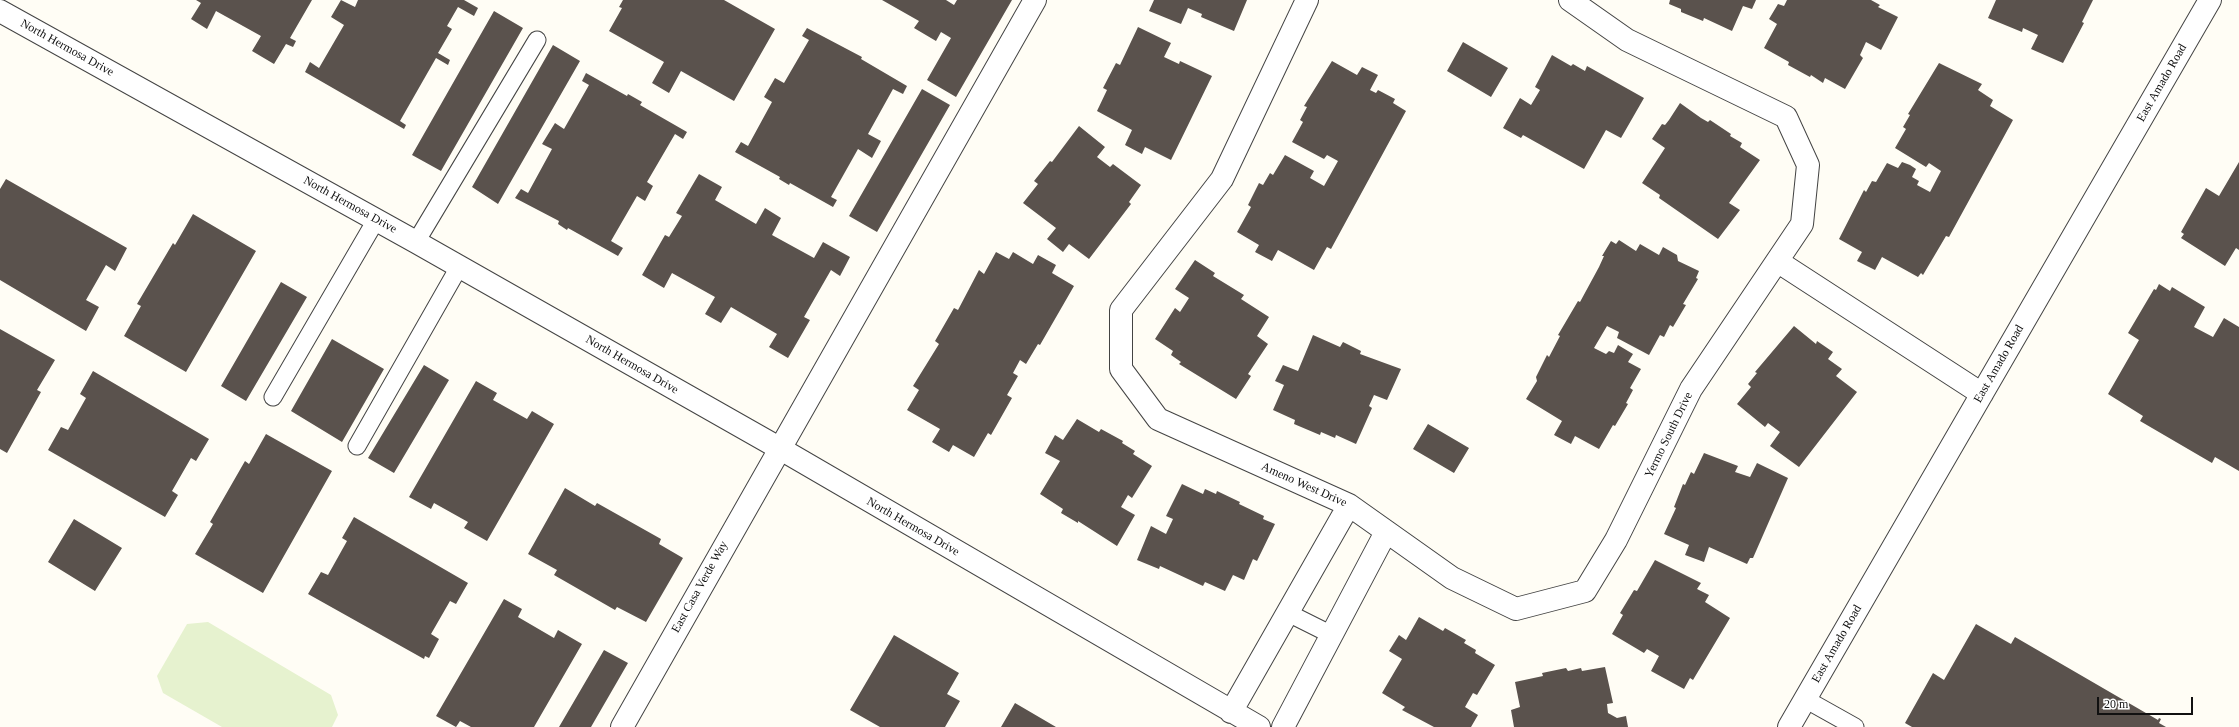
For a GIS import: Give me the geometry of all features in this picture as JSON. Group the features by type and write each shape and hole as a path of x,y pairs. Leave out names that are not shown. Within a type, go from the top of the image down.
{"street":[{"name":"East Casa Verde Way","path":"622,727 778,448 1035,0"},
{"name":"Ameno West Drive","path":"1307,0 1222,179 1121,310 1121,369 1158,420 1349,505 1452,578 1516,609"},
{"name":"Yermo South Drive","path":"1516,609 1586,591 1616,540 1691,389 1802,224 1808,165 1786,118 1627,40 1570,0"},
{"name":"East Amado Road","path":"1789,727 2210,0"},
{"name":"North Hermosa Drive","path":"0,11 416,242 778,448 1259,727"},
{"path":"1777,261 1982,394"},
{"path":"1231,712 1349,505"},
{"path":"1283,727 1386,532"}],"lane":[{"path":"416,242 537,40"},
{"path":"273,397 376,220"},
{"path":"357,446 459,267"},
{"path":"1288,612 1332,635"},
{"path":"1805,699 1855,727"}],"green space":[{"path":"208,622 331,695 338,715 332,727 222,727 163,693 157,676 187,624"}],"building":[{"path":"196,0 312,0 290,38 296,41 293,47 286,44 274,64 252,51 261,36 216,11 207,29 191,19 201,3"},
{"path":"341,0 355,7 358,0 464,0 478,8 474,16 458,7 447,26 452,29 438,53 450,60 448,65 436,58 400,121 406,125 404,129 305,72 310,62 319,68 344,25 331,17"},
{"path":"623,0 724,0 775,29 734,101 681,71 669,93 652,83 664,62 609,31 622,8 619,7"},
{"path":"882,0 946,0 954,5 957,0 1012,0 956,97 927,80 951,38 941,32 936,41 914,28 919,21"},
{"path":"1154,0 1247,0 1234,31 1201,17 1202,14 1188,8 1181,24 1149,11"},
{"path":"1670,0 1756,0 1752,9 1743,6 1732,31 1704,18 1703,21 1681,12 1681,9 1669,4"},
{"path":"1787,0 1871,0 1880,5 1878,7 1898,17 1881,50 1866,42 1860,55 1863,58 1845,89 1825,78 1823,83 1811,75 1810,77 1788,65 1789,62 1764,48 1777,24 1769,19 1778,4 1784,6"},
{"path":"1996,0 2093,0 2082,22 2084,23 2063,63 2031,49 2038,35 2023,28 2022,32 1988,18"},
{"path":"494,11 523,28 441,171 412,155"},
{"path":"1138,27 1171,43 1164,57 1179,64 1180,61 1212,76 1171,160 1145,147 1142,154 1125,145 1132,130 1097,111 1107,90 1103,88 1116,63 1120,65"},
{"path":"807,28 862,57 861,59 907,86 903,94 893,89 868,134 881,141 872,158 858,149 831,197 837,200 833,207 790,183 789,185 779,179 780,177 735,152 741,142 748,146 772,102 764,97 775,78 784,83 809,40 802,36"},
{"path":"1463,42 1508,68 1491,97 1447,71"},
{"path":"553,45 580,61 498,204 472,187"},
{"path":"1552,55 1571,66 1573,64 1585,71 1587,66 1644,98 1621,138 1606,130 1584,169 1523,135 1521,138 1503,128 1520,98 1531,105 1540,90 1535,87"},
{"path":"1332,61 1357,75 1362,67 1378,75 1370,90 1376,93 1378,90 1395,99 1393,103 1406,111 1331,249 1327,247 1314,270 1278,250 1272,261 1255,252 1259,245 1237,232 1251,207 1248,205 1259,183 1263,185 1270,173 1273,175 1285,155 1314,171 1310,178 1324,186 1338,161 1327,155 1324,159 1292,142 1303,122 1300,120 1307,107 1304,106"},
{"path":"1939,63 1982,84 1978,90 1993,100 1990,106 2013,120 1949,237 1946,236 1923,275 1921,273 1918,277 1882,257 1875,270 1857,261 1862,252 1839,239 1864,190 1866,192 1872,181 1876,182 1887,163 1898,168 1902,162 1916,169 1912,177 1919,181 1917,185 1930,192 1941,171 1929,163 1926,167 1895,148 1906,129 1903,127 1910,115 1908,114"},
{"path":"586,73 627,96 628,94 642,102 640,105 687,132 683,139 675,134 647,182 653,186 645,201 637,196 611,241 623,248 618,256 568,228 567,230 558,224 559,221 515,198 521,189 528,193 552,149 542,144 555,123 564,129 589,85 582,81"},
{"path":"922,89 950,105 877,232 849,216"},
{"path":"1680,103 1701,118 1708,122 1710,120 1731,134 1730,136 1742,143 1740,147 1760,160 1729,203 1740,210 1718,239 1659,198 1660,195 1642,183 1665,148 1652,139 1662,124 1665,125 1669,120"},
{"path":"1079,126 1105,147 1097,157 1110,167 1113,164 1141,185 1129,202 1131,204 1089,259 1069,244 1063,252 1047,239 1056,228 1023,203 1038,184 1034,181 1050,161 1052,162"},
{"path":"2239,162 2239,250 2236,248 2225,266 2181,238 2184,234 2181,232 2206,188 2219,196"},
{"path":"699,174 722,187 715,200 756,224 765,208 781,218 772,235 814,258 823,242 850,257 840,276 831,270 804,317 810,320 788,358 769,347 777,334 731,307 721,323 705,314 715,297 672,273 664,288 642,275 665,235 669,237 682,216 676,213"},
{"path":"6,179 127,248 115,271 106,265 86,300 99,307 86,331 0,280 0,189"},
{"path":"193,214 256,251 186,372 124,336 141,306 137,304 173,243 175,245"},
{"path":"1619,240 1636,251 1640,244 1659,255 1663,247 1677,255 1678,261 1699,271 1696,278 1698,279 1683,304 1686,305 1673,327 1670,325 1664,337 1660,335 1649,355 1617,338 1619,332 1607,326 1594,348 1606,354 1609,351 1614,353 1618,345 1633,354 1628,362 1641,369 1630,388 1633,390 1626,403 1628,404 1615,426 1613,425 1599,449 1575,436 1571,444 1554,435 1562,421 1526,399 1537,381 1536,377 1547,355 1549,357 1560,336 1558,335 1578,301 1580,302 1599,267 1604,256 1602,256 1611,241 1616,244"},
{"path":"996,252 1009,259 1013,252 1033,264 1038,255 1056,265 1052,273 1074,286 1040,345 1038,344 1026,364 1020,360 1013,373 1018,376 1007,395 1012,398 991,435 988,433 974,457 953,445 949,452 932,442 940,429 907,410 919,390 913,386 939,344 935,341 954,308 958,310 979,270 984,274"},
{"path":"1195,260 1215,273 1213,276 1244,295 1241,299 1269,317 1257,336 1268,344 1248,374 1251,376 1236,399 1179,364 1181,362 1171,355 1173,351 1155,339 1175,308 1180,312 1189,298 1175,289"},
{"path":"281,282 307,297 246,401 221,386"},
{"path":"2159,284 2170,291 2172,287 2205,307 2194,327 2213,337 2224,318 2239,327 2239,471 2215,457 2212,463 2140,421 2143,416 2108,394 2139,340 2128,333 2154,289 2156,290"},
{"path":"1794,326 1816,344 1817,341 1833,352 1828,359 1842,369 1836,376 1857,392 1799,467 1770,446 1780,432 1768,423 1765,427 1737,404 1751,387 1748,384 1757,373 1755,372"},
{"path":"0,329 55,360 37,390 41,392 7,453 0,449"},
{"path":"1313,335 1340,347 1343,342 1361,351 1360,354 1401,369 1387,400 1374,395 1369,406 1372,408 1356,444 1336,435 1335,438 1321,432 1320,435 1294,424 1295,420 1273,410 1284,385 1275,381 1283,365 1298,371"},
{"path":"332,339 384,369 342,442 291,411"},
{"path":"424,365 449,380 394,473 368,458"},
{"path":"93,371 209,439 196,461 191,458 172,491 178,495 165,517 48,450 61,427 68,430 86,398 80,394"},
{"path":"476,381 497,393 493,400 527,419 532,411 554,424 487,541 464,528 468,522 434,503 431,509 409,497"},
{"path":"1077,419 1099,432 1101,429 1123,441 1122,443 1135,451 1133,454 1152,466 1132,498 1128,495 1121,507 1135,515 1117,546 1078,521 1078,523 1061,513 1063,509 1040,494 1060,461 1045,453 1055,435 1063,440"},
{"path":"1428,424 1469,448 1454,473 1413,449"},
{"path":"266,434 332,471 263,593 195,554 213,524 210,522 245,461 249,464"},
{"path":"1704,453 1738,466 1735,472 1750,477 1757,463 1788,478 1753,558 1750,558 1747,564 1709,547 1704,562 1685,555 1689,545 1664,534 1676,508 1674,507 1683,484 1685,485 1691,472 1694,474"},
{"path":"1182,484 1203,494 1205,489 1216,494 1217,491 1240,502 1239,504 1264,516 1263,519 1275,524 1257,561 1253,559 1244,580 1233,575 1225,591 1205,582 1203,586 1160,566 1159,569 1137,560 1151,526 1166,534 1173,519 1166,516"},
{"path":"565,488 595,506 597,503 661,539 659,544 683,558 646,622 617,607 615,610 554,575 557,570 528,554"},
{"path":"354,517 468,583 456,604 450,601 431,634 439,639 429,658 425,656 424,659 308,594 321,572 328,575 347,541 342,538"},
{"path":"74,519 122,548 95,591 48,562"},
{"path":"1655,560 1701,583 1697,589 1709,595 1705,602 1730,618 1693,680 1690,678 1684,689 1651,671 1659,656 1647,649 1644,653 1612,634 1623,615 1620,613 1634,590 1637,591"},
{"path":"504,599 522,609 518,617 554,638 558,630 582,644 534,727 471,727 460,721 456,727 436,716"},
{"path":"1419,617 1443,631 1445,628 1466,640 1464,643 1476,650 1475,653 1495,665 1477,695 1473,693 1465,707 1478,715 1471,727 1434,727 1402,710 1405,707 1382,693 1402,659 1389,651 1399,635 1406,640"},
{"path":"1976,624 2011,644 2015,637 2158,720 2159,718 2161,719 2159,723 2166,727 1912,727 1905,723 1933,673 1944,680"},
{"path":"894,635 959,673 947,694 960,701 945,727 880,727 850,710"},
{"path":"604,650 628,663 591,727 559,727"},
{"path":"1605,667 1613,703 1607,704 1608,713 1617,718 1626,716 1628,727 1514,727 1511,710 1520,707 1515,682 1543,676 1542,673 1566,668 1568,671 1581,668 1582,671"},
{"path":"1015,703 1056,727 1001,727"}]}
